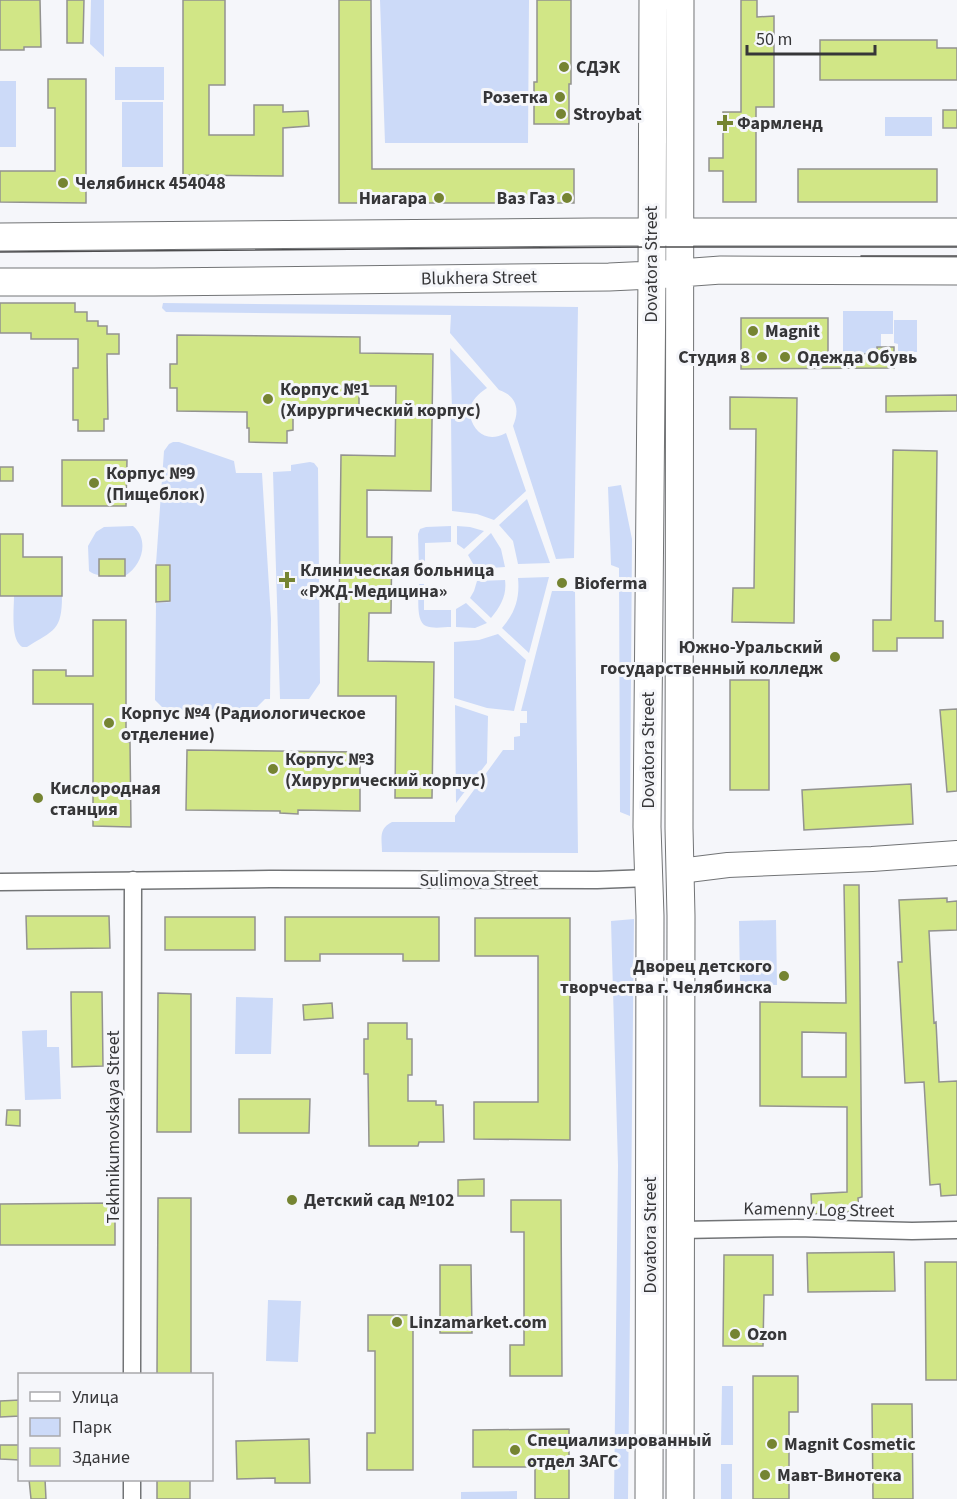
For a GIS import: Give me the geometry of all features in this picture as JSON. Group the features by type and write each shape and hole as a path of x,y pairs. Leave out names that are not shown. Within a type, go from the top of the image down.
{"main road":[{"name":"Dovatora Street","path":"649,1499 650,916 647,815 653,0"},
{"name":"Dovatora Street","path":"680,0 680,1499"},
{"path":"0,237 957,232"},
{"name":"Blukhera Street","path":"0,282 652,275 721,270 957,271"},
{"name":"Sulimova Street","path":"649,878 680,871"}],"street":[{"name":"Sulimova Street","path":"680,871 728,865 872,859 957,852"},
{"name":"Sulimova Street","path":"0,882 649,878"},
{"name":"Tekhnikumovskaya Street","path":"132,1373 133,880"},
{"name":"Kamenny Log Street","path":"681,1230 796,1228 957,1230"},
{"path":"132,1481 132,1499"}],"green space":[{"path":"91,0 104,0 104,57 90,44"},
{"path":"380,0 529,0 528,143 385,143"},
{"path":"115,67 164,67 164,100 115,100"},
{"path":"0,81 16,81 16,147 0,147"},
{"path":"122,102 163,102 163,167 122,167"},
{"path":"885,117 932,117 932,136 885,136"},
{"path":"163,303 578,307 574,558 556,559 513,426 516,409 513,400 499,390 450,333 451,315 166,312 162,308"},
{"path":"843,311 893,311 893,334 881,334 881,347 877,354 843,354"},
{"path":"894,320 917,320 917,352 898,352 898,344 894,343"},
{"path":"450,348 487,388 476,398 469,410 452,409"},
{"path":"451,416 470,416 475,428 488,437 506,433 526,491 494,520 477,514 452,511"},
{"path":"173,442 234,461 236,473 262,473 271,619 270,699 265,699 256,708 166,711 155,700 156,603 171,602 171,564 156,564 164,451"},
{"path":"310,462 318,468 320,683 309,699 280,699 273,472 291,471 291,465"},
{"path":"621,485 632,539 630,816 620,812 619,568 611,565 608,487"},
{"path":"527,499 550,563 518,564 513,541 499,525"},
{"path":"133,526 141,538 142,552 131,572 125,576 111,576 97,575 89,571 88,546 96,532 104,527"},
{"path":"451,526 451,542 425,543 425,568 419,568 418,534 420,529"},
{"path":"457,526 484,531 464,549 457,544"},
{"path":"491,533 501,549 505,567 476,569 468,555"},
{"path":"549,577 529,653 502,628 516,605 518,578"},
{"path":"505,580 503,600 491,618 470,598 477,581"},
{"path":"419,584 424,584 424,610 451,610 451,627 426,626 420,619"},
{"path":"552,591 575,591 578,853 382,852 383,831 392,822 455,822 455,816 503,750 514,750 514,737 520,736 520,723 527,723 527,711 521,711"},
{"path":"14,596 62,596 62,608 55,628 27,647 23,647 16,640"},
{"path":"466,603 487,623 475,628 456,627 456,609"},
{"path":"498,634 526,660 514,711 487,708 454,698 454,642 479,640"},
{"path":"455,705 488,716 487,763 456,803"},
{"path":"634,919 628,1499 614,1499 618,1165 611,921"},
{"path":"776,920 777,985 740,985 739,921"},
{"path":"236,997 273,998 271,1054 235,1054"},
{"path":"47,1030 47,1047 59,1047 61,1099 25,1100 22,1031"},
{"path":"268,1300 301,1301 298,1362 266,1361"},
{"path":"722,1386 733,1386 733,1445 721,1445"},
{"path":"721,1464 732,1464 732,1499 721,1499"},
{"path":"517,1491 517,1499 461,1499 461,1492"}],"building":[{"path":"0,0 40,0 41,47 0,50"},
{"path":"67,0 84,0 83,43 67,43"},
{"path":"183,0 225,0 225,85 209,85 209,135 254,135 254,105 283,105 283,112 308,111 309,126 283,128 283,176 183,175"},
{"path":"339,0 371,0 372,169 574,169 574,203 339,203"},
{"path":"537,0 571,0 569,124 534,124 534,82 537,82"},
{"path":"741,0 757,0 757,17 774,16 774,107 756,107 756,202 723,202 723,171 709,171 709,158 723,158 723,112 741,112"},
{"path":"820,40 937,40 937,48 957,48 957,80 820,80"},
{"path":"48,79 86,79 86,203 0,202 0,171 55,171 55,108 48,108"},
{"path":"943,110 957,110 957,128 943,128"},
{"path":"798,169 937,169 937,202 798,202"},
{"path":"0,303 75,303 75,312 87,312 87,321 98,321 98,326 107,326 107,334 119,334 119,354 107,354 108,419 104,419 104,431 78,431 78,420 73,420 73,368 78,368 78,339 31,339 31,333 0,333"},
{"path":"741,318 828,318 828,354 877,354 877,347 894,347 894,368 741,369"},
{"path":"177,335 360,337 360,353 433,354 431,491 367,490 367,537 392,537 391,613 369,613 368,661 434,662 432,798 395,798 396,696 338,696 341,455 395,456 396,386 359,386 359,413 293,412 293,430 287,431 287,443 249,442 247,412 177,411 177,388 170,388 170,364 177,364"},
{"path":"957,395 957,411 886,412 886,396"},
{"path":"730,397 797,398 794,623 732,622 733,588 754,588 756,429 730,429"},
{"path":"893,450 937,451 935,621 943,621 943,638 897,638 897,651 873,651 873,620 891,620"},
{"name":"Корпус №9 (Пищеблок)","path":"62,460 127,460 126,506 62,506"},
{"path":"0,467 13,467 13,481 0,481"},
{"path":"0,534 23,534 23,557 62,557 62,596 0,596"},
{"path":"99,559 125,559 125,576 99,576"},
{"path":"156,565 170,565 170,601 156,602"},
{"name":"Корпус №4 (Радиологическое отделение)","path":"93,620 126,620 126,742 130,742 131,827 93,826 93,704 33,704 33,670 66,670 66,676 93,676"},
{"path":"730,680 769,680 769,790 730,790"},
{"path":"957,709 957,791 947,792 940,710"},
{"name":"Корпус №3 (Хирургический корпус)","path":"187,750 360,752 360,811 298,810 298,814 280,813 280,811 186,810"},
{"path":"911,784 913,824 804,830 802,790"},
{"path":"844,885 859,885 862,1197 858,1198 859,1211 812,1214 811,1194 847,1192 847,1107 760,1106 760,1002 846,1003","holes":["802,1032 846,1033 846,1077 802,1077"]},
{"path":"947,898 947,902 957,901 957,930 929,931 939,1082 957,1081 957,1195 941,1196 940,1184 930,1185 924,1082 905,1083 898,962 902,962 899,900"},
{"path":"26,916 109,916 110,948 27,949"},
{"path":"165,917 255,917 255,950 165,950"},
{"path":"285,917 439,917 439,961 403,961 403,954 320,954 320,961 285,961"},
{"path":"475,918 570,918 570,1140 474,1139 474,1102 538,1102 538,956 475,956"},
{"path":"71,992 102,992 103,1066 72,1067"},
{"path":"158,993 191,994 191,1132 157,1132"},
{"path":"332,1003 333,1018 304,1020 303,1005"},
{"path":"368,1023 407,1023 407,1039 412,1039 412,1075 408,1075 408,1101 436,1101 436,1105 443,1105 444,1142 419,1142 418,1146 369,1146 368,1074 364,1074 364,1039 368,1039"},
{"path":"239,1099 310,1099 309,1133 239,1133"},
{"path":"7,1110 20,1110 20,1126 6,1125"},
{"path":"484,1179 484,1196 458,1196 458,1180"},
{"path":"158,1198 191,1198 191,1373 157,1373"},
{"path":"511,1200 561,1200 562,1376 510,1376 510,1345 524,1345 524,1232 511,1232"},
{"path":"115,1203 115,1245 0,1245 0,1204"},
{"path":"894,1252 895,1291 808,1292 807,1253"},
{"path":"724,1255 773,1255 773,1295 764,1295 763,1346 723,1346"},
{"path":"925,1262 957,1262 957,1380 926,1380"},
{"path":"440,1265 471,1265 472,1333 440,1333"},
{"path":"368,1315 413,1315 413,1470 367,1470 367,1433 375,1433 375,1351 368,1351"},
{"path":"753,1376 798,1376 798,1412 789,1412 789,1499 753,1499"},
{"path":"18,1400 18,1416 0,1417 0,1401"},
{"path":"872,1404 912,1404 913,1499 873,1499"},
{"path":"569,1429 569,1499 535,1499 535,1467 473,1467 473,1430"},
{"path":"309,1439 310,1483 275,1483 275,1478 237,1479 236,1441"},
{"path":"0,1445 18,1445 18,1460 0,1459"},
{"path":"29,1481 45,1481 46,1499 31,1499"},
{"path":"157,1481 190,1481 190,1499 157,1499"}],"tram line":[{"path":"0,252 957,247"},
{"path":"861,256 957,256"}],"place":[{"name":"СДЭК","path":"564,67"},
{"name":"Розетка","path":"560,97"},
{"name":"Stroybat","path":"561,114"},
{"name":"Фармленд","path":"725,123"},
{"name":"Челябинск 454048","path":"63,183"},
{"name":"Ниагара","path":"439,198"},
{"name":"Ваз Газ","path":"567,198"},
{"name":"Magnit","path":"753,331"},
{"name":"Студия 8","path":"762,357"},
{"name":"Одежда Обувь","path":"785,357"},
{"name":"Корпус №1 (Хирургический корпус)","path":"268,399"},
{"name":"Корпус №9 (Пищеблок)","path":"94,483"},
{"name":"Клиническая больница «РЖД-Медицина»","path":"287,580"},
{"name":"Bioferma","path":"562,583"},
{"name":"Южно-Уральский государственный колледж","path":"835,657"},
{"name":"Корпус №4 (Радиологическое отделение)","path":"109,723"},
{"name":"Корпус №3 (Хирургический корпус)","path":"273,769"},
{"name":"Кислородная станция","path":"38,798"},
{"name":"Дворец детского творчества г. Челябинска","path":"784,976"},
{"name":"Детский сад №102","path":"292,1200"},
{"name":"Linzamarket.com","path":"397,1322"},
{"name":"Ozon","path":"735,1334"},
{"name":"Magnit Cosmetic","path":"772,1444"},
{"name":"Специализированный отдел ЗАГС","path":"515,1450"},
{"name":"Мавт-Винотека","path":"765,1475"}]}
